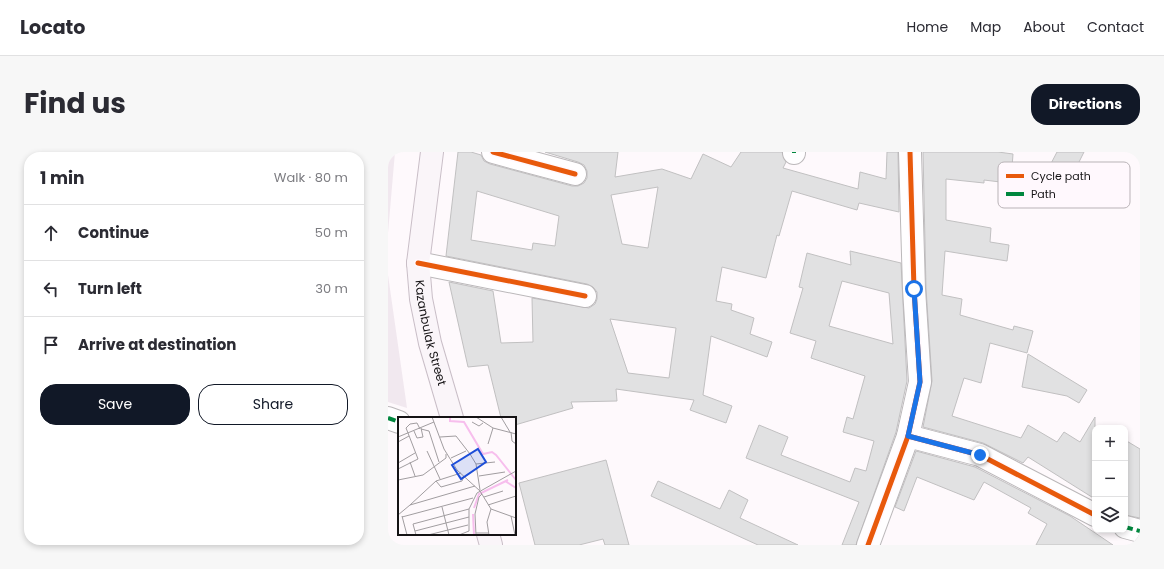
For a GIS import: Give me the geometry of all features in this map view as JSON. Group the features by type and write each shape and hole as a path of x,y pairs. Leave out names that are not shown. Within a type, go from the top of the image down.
{"main road":[{"name":"Kazanbulak Street","path":"432,152 418,263 421,299 430,343 452,417"},
{"path":"488,535 491,545"}],"street":[{"path":"493,152 575,174"},
{"path":"868,545 908,436 920,382 914,289 910,152"},
{"path":"418,263 585,296"},
{"path":"388,418 398,422"},
{"path":"908,436 980,455 1092,513"},
{"path":"1128,528 1140,531"}],"shaded area":[{"path":"388,152 395,152 388,233"},
{"path":"388,275 407,408 388,402"}],"building":[{"path":"458,152 471,152 481,155 484,161 490,164 572,186 578,186 584,183 587,178 587,171 584,165 545,152 618,152 615,177 662,169 691,179 703,154 731,167 741,152 782,152 786,162 783,168 858,189 860,172 886,179 887,152 898,152 899,212 859,203 857,210 792,191 779,236 777,235 766,278 722,267 716,301 732,304 731,310 754,318 750,334 772,342 767,357 711,336 703,395 732,406 726,423 690,410 694,400 616,389 617,401 571,402 573,408 516,425 516,417 501,417 488,365 468,367 449,282 493,291 501,343 533,342 532,298 589,308 595,304 597,292 593,287 587,284 446,256","holes":["658,187 648,248 622,244 611,195","477,191 559,216 555,246 533,243 532,250 471,240","610,319 676,328 669,378 628,373"]},
{"path":"923,152 998,152 1013,154 1012,162 998,162 998,182 984,180 984,183 946,179 946,220 991,228 990,242 1009,245 1007,261 945,251 942,295 962,299 960,315 1013,330 1014,326 1033,331 1027,353 990,343 981,383 964,378 952,416 1021,438 1028,425 1057,442 1064,432 1080,442 1095,417 1095,425 1092,425 1092,497 1028,457 1023,463 983,443 923,427 932,381 926,288"},
{"path":"1057,152 1084,152 1079,162 1052,162"},
{"path":"850,251 901,263 907,381 896,432 856,545 842,545 859,502 746,458 759,425 788,437 781,455 850,482 855,468 866,471 874,441 843,432 847,417 853,419 865,376 811,358 816,341 790,333 803,288 799,287 807,253 851,265","holes":["842,281 889,293 893,344 829,326"]},
{"path":"1028,354 1087,390 1079,403 1067,396 1022,387"},
{"path":"1128,442 1140,449 1140,518 1128,516"},
{"path":"916,451 975,467 1070,516 1092,531 1092,533 1095,533 1113,545 1036,545 1047,524 1028,513 1031,508 984,482 974,500 917,477 904,511 895,507"},
{"path":"606,460 629,545 605,545 603,539 579,545 535,545 519,483"},
{"path":"658,481 720,509 729,490 748,500 740,518 798,545 758,545 651,496"}],"marked path":[{"path":"388,418 398,422"},
{"path":"1128,528 1140,531"}],"cycle path":[{"path":"493,152 575,174"},
{"path":"868,545 908,436 920,382 914,289 910,152"},
{"path":"418,263 585,296"},
{"path":"908,436 980,455 1092,513"}],"route":[{"path":"914,289 920,382 908,436 980,455"}]}
